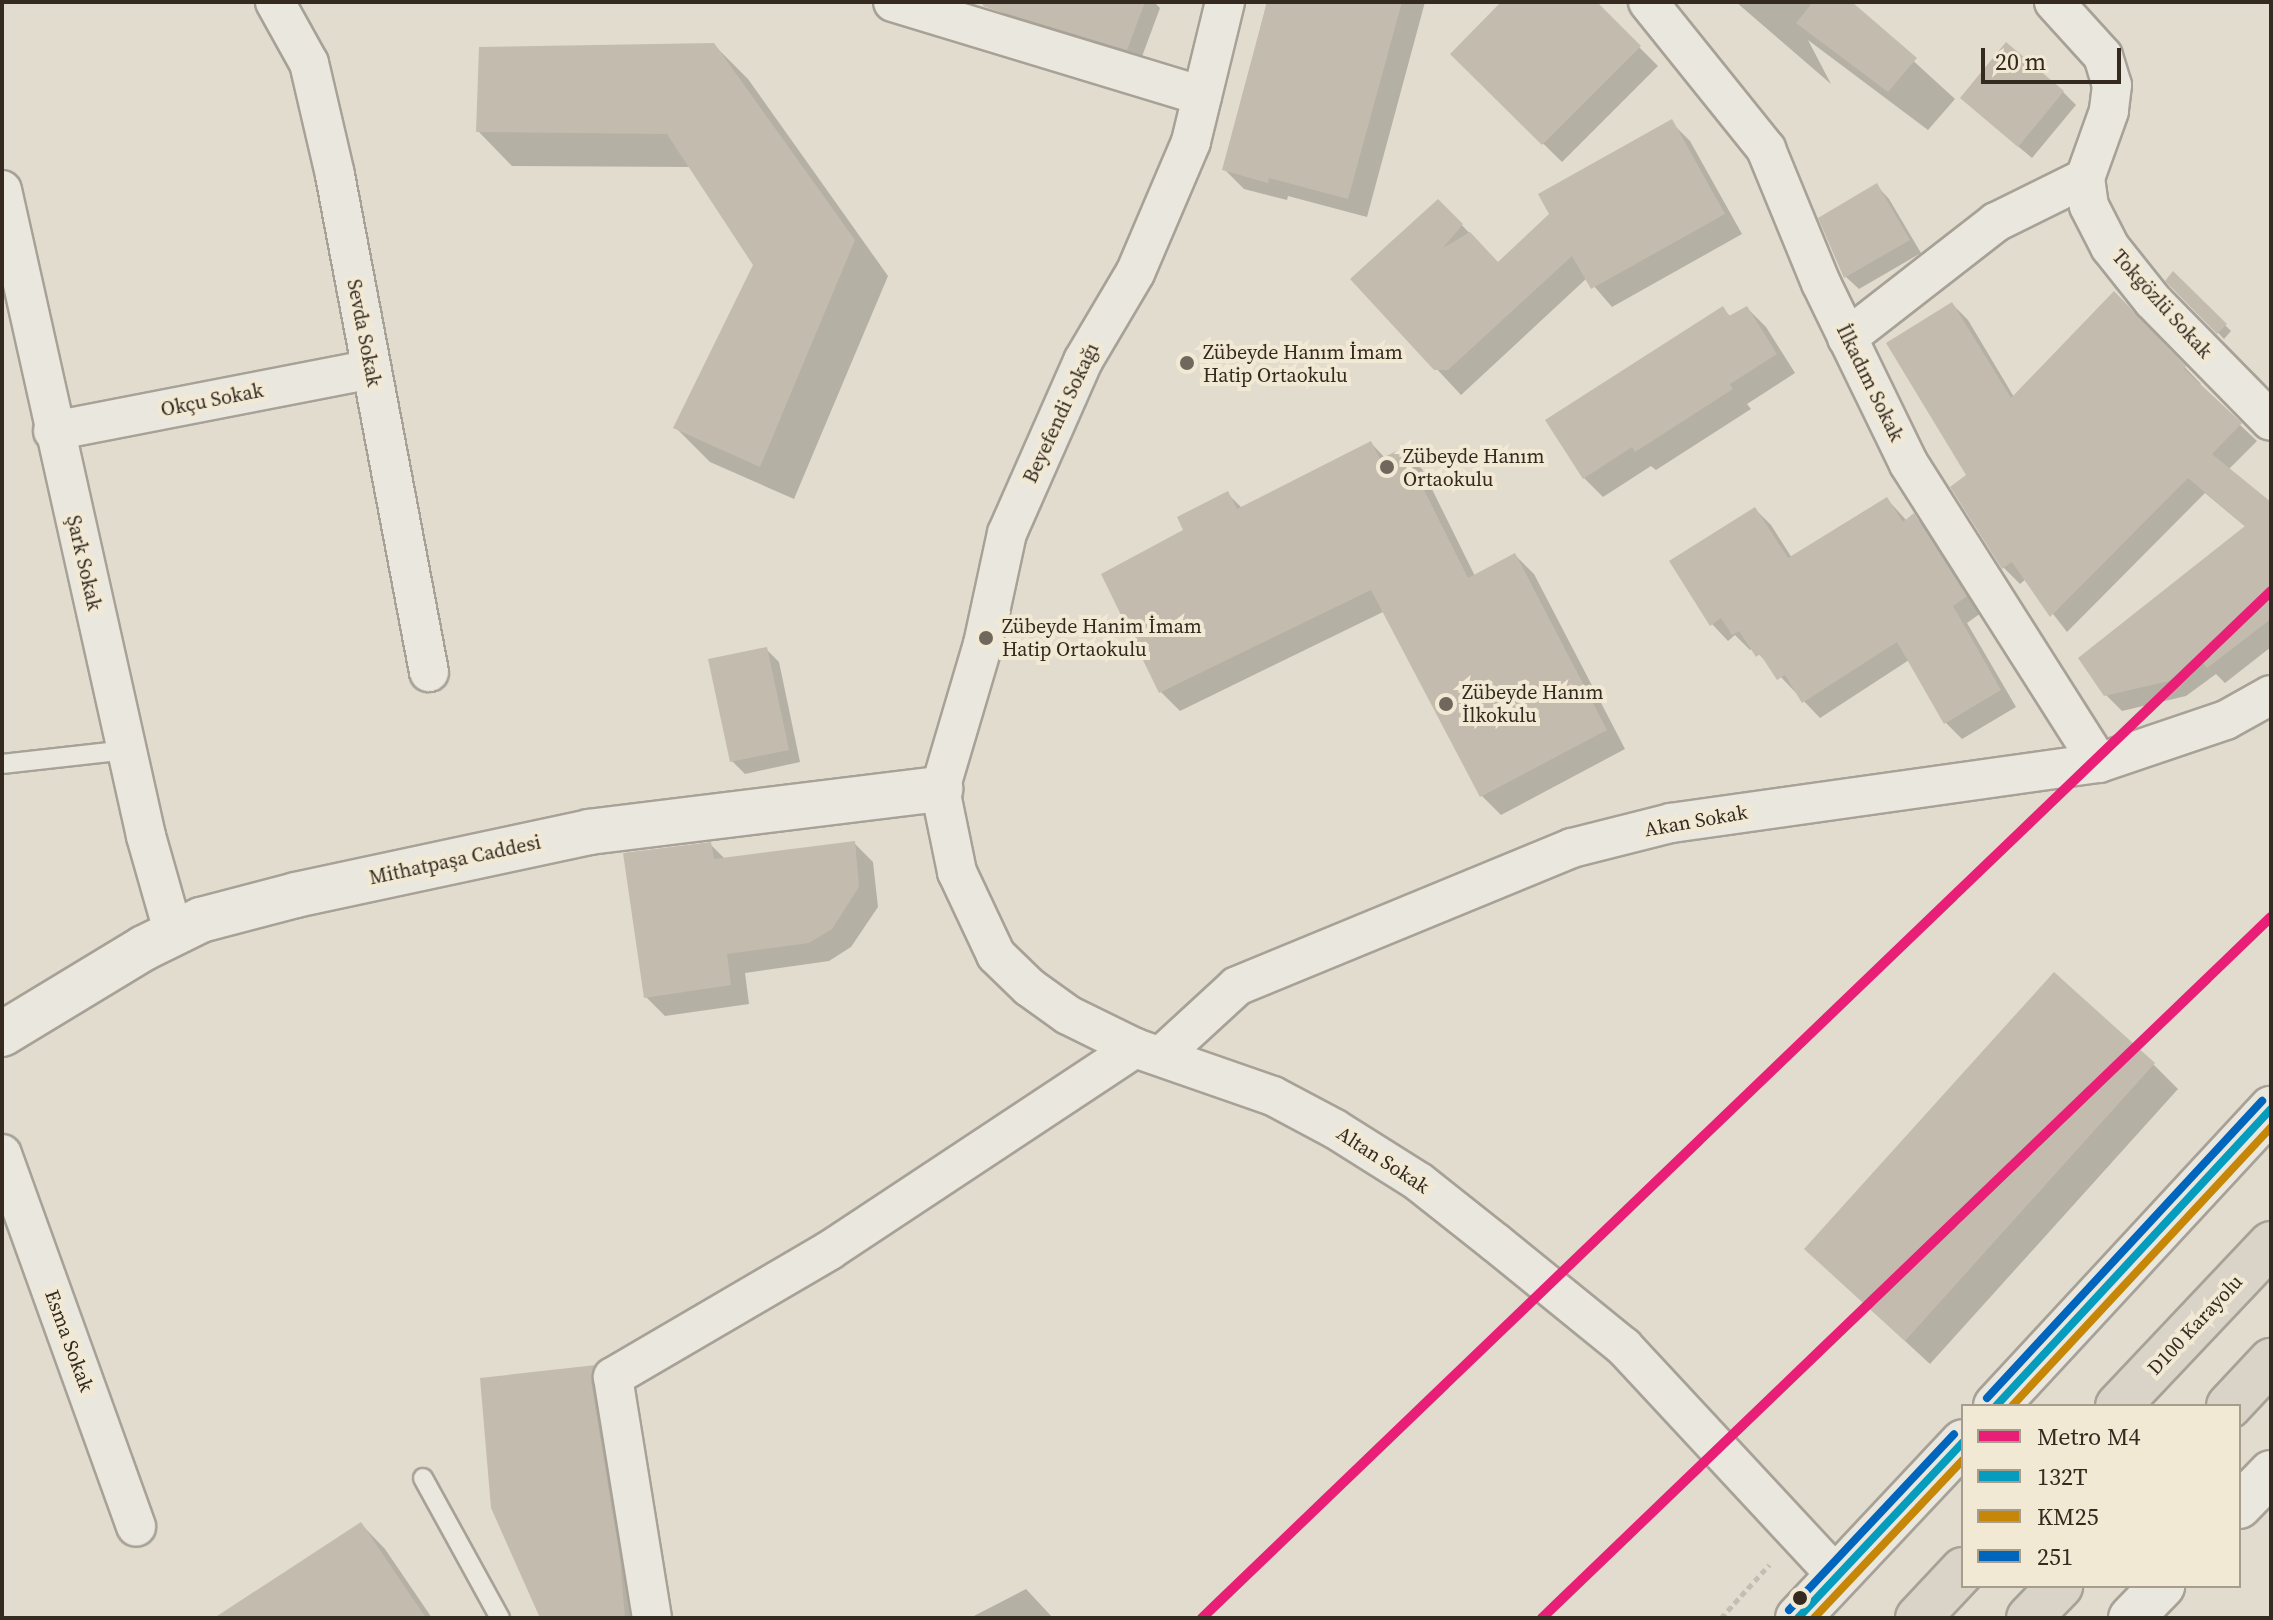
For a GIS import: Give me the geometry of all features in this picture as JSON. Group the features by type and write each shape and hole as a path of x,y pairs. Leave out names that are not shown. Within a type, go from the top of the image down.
{"highway":[{"name":"D100 Karayolu","path":"2120,1404 2271,1244"},
{"path":"2231,1404 2271,1361"},
{"path":"1918,1618 1961,1572"},
{"path":"2029,1618 2058,1588"}],"street":[{"name":"Sevda Sokak","path":"275,2 309,63 335,175 429,672"},
{"path":"893,2 1202,96"},
{"name":"Beyefendi Sokağı","path":"940,789 983,644 1007,533 1083,361 1135,273 1191,142 1225,2"},
{"name":"İlkadım Sokak","path":"1648,2 1766,149 1847,338 1909,464 2099,763"},
{"path":"1847,338 1996,222 2085,178 2109,111 2112,85 2103,56 2054,2"},
{"name":"Tokgözlü Sokak","path":"2085,178 2089,206 2110,247 2153,301 2271,421"},
{"name":"Şark Sokak","path":"2,190 53,431 127,750 174,934"},
{"name":"Okçu Sokak","path":"53,431 371,369"},
{"name":"Akan Sokak","path":"652,1618 613,1377 830,1250 1148,1052 1237,986 1572,848 1671,823 2099,763 2226,720 2271,695"},
{"name":"Mithatpaşa Caddesi","path":"2,1034 144,948 201,920 296,895 517,845 589,832 940,789"},
{"name":"Altan Sokak","path":"940,789 957,872 996,955 1029,987 1068,1015 1148,1052 1213,1078 1273,1096 1335,1129 1419,1182 1624,1347 1838,1577"},
{"path":"1998,1404 2271,1109"},
{"name":"Esma Sokak","path":"2,1154 136,1527"},
{"path":"1798,1618 1961,1444"},
{"path":"2241,1504 2271,1473"},
{"path":"2131,1618 2160,1588"}],"lane":[{"path":"2,764 127,750"},
{"path":"423,1478 500,1618"}],"path":[{"path":"1721,1618 1746,1591"}],"building":[{"path":"984,2 1145,2 1127,50 988,8 983,6"},
{"path":"1267,2 1402,2 1348,199 1269,178 1268,183 1222,170"},
{"path":"1501,2 1597,2 1641,46 1542,145 1450,54"},
{"path":"1813,2 1852,2 1917,58 1888,92 1796,23"},
{"path":"2006,42 2064,91 2018,147 1960,98"},
{"path":"714,43 855,240 760,467 673,428 753,265 667,134 476,132 479,47"},
{"path":"1672,119 1725,214 1591,289 1572,256 1448,370 1434,370 1350,279 1438,199 1463,224 1443,248 1470,232 1498,262 1549,214 1538,194"},
{"path":"1877,183 1910,240 1844,278 1818,218"},
{"path":"2173,271 2227,324 2217,334 2165,281"},
{"path":"2114,291 2186,366 2184,369 2242,423 2212,454 2271,502 2271,619 2207,668 2199,658 2169,681 2104,696 2078,658 2245,526 2188,478 2050,617 2012,562 2002,569 1950,487 1966,475 1886,343 1952,302 2011,398"},
{"path":"1723,306 1729,316 1747,306 1777,354 1730,384 1733,389 1635,452 1632,447 1583,479 1545,420"},
{"path":"1371,441 1380,459 1403,448 1468,578 1515,553 1607,730 1480,797 1371,590 1159,693 1101,574 1183,530 1177,517 1228,491 1237,509"},
{"path":"1887,497 1903,522 1914,513 1967,596 1953,606 2001,690 1944,724 1897,642 1802,703 1785,675 1777,680 1760,654 1756,657 1739,631 1732,635 1721,618 1710,626 1669,561 1755,507 1788,558"},
{"path":"767,647 789,750 730,762 708,659"},
{"path":"855,841 859,887 832,929 809,943 727,954 731,985 644,998 623,853 711,842 714,859"},
{"path":"2054,972 2155,1063 1905,1341 1804,1249"},
{"path":"596,1365 591,1381 620,1559 625,1618 540,1618 491,1508 480,1378"},
{"path":"361,1522 426,1618 214,1618"}],"metro line":[{"name":"M4","path":"1202,1618 2271,591"},
{"name":"M4","path":"1542,1618 2271,917"}],"transit line":[{"name":"251","path":"1987,1398 2262,1101"},
{"name":"132T","path":"1998,1404 2271,1109"},
{"name":"KM25","path":"2014,1404 2271,1127"},
{"name":"251","path":"1789,1610 1954,1434"},
{"name":"132T","path":"1798,1618 1961,1444"},
{"name":"KM25","path":"1814,1618 1961,1462"}],"place":[{"name":"Zübeyde Hanım İmam Hatip Ortaokulu","path":"1187,363"},
{"name":"Zübeyde Hanım Ortaokulu","path":"1387,467"},
{"name":"Zübeyde Hanim İmam Hati̇p Ortaokulu","path":"986,638"},
{"name":"Zübeyde Hanım İlkokulu","path":"1446,704"}]}
